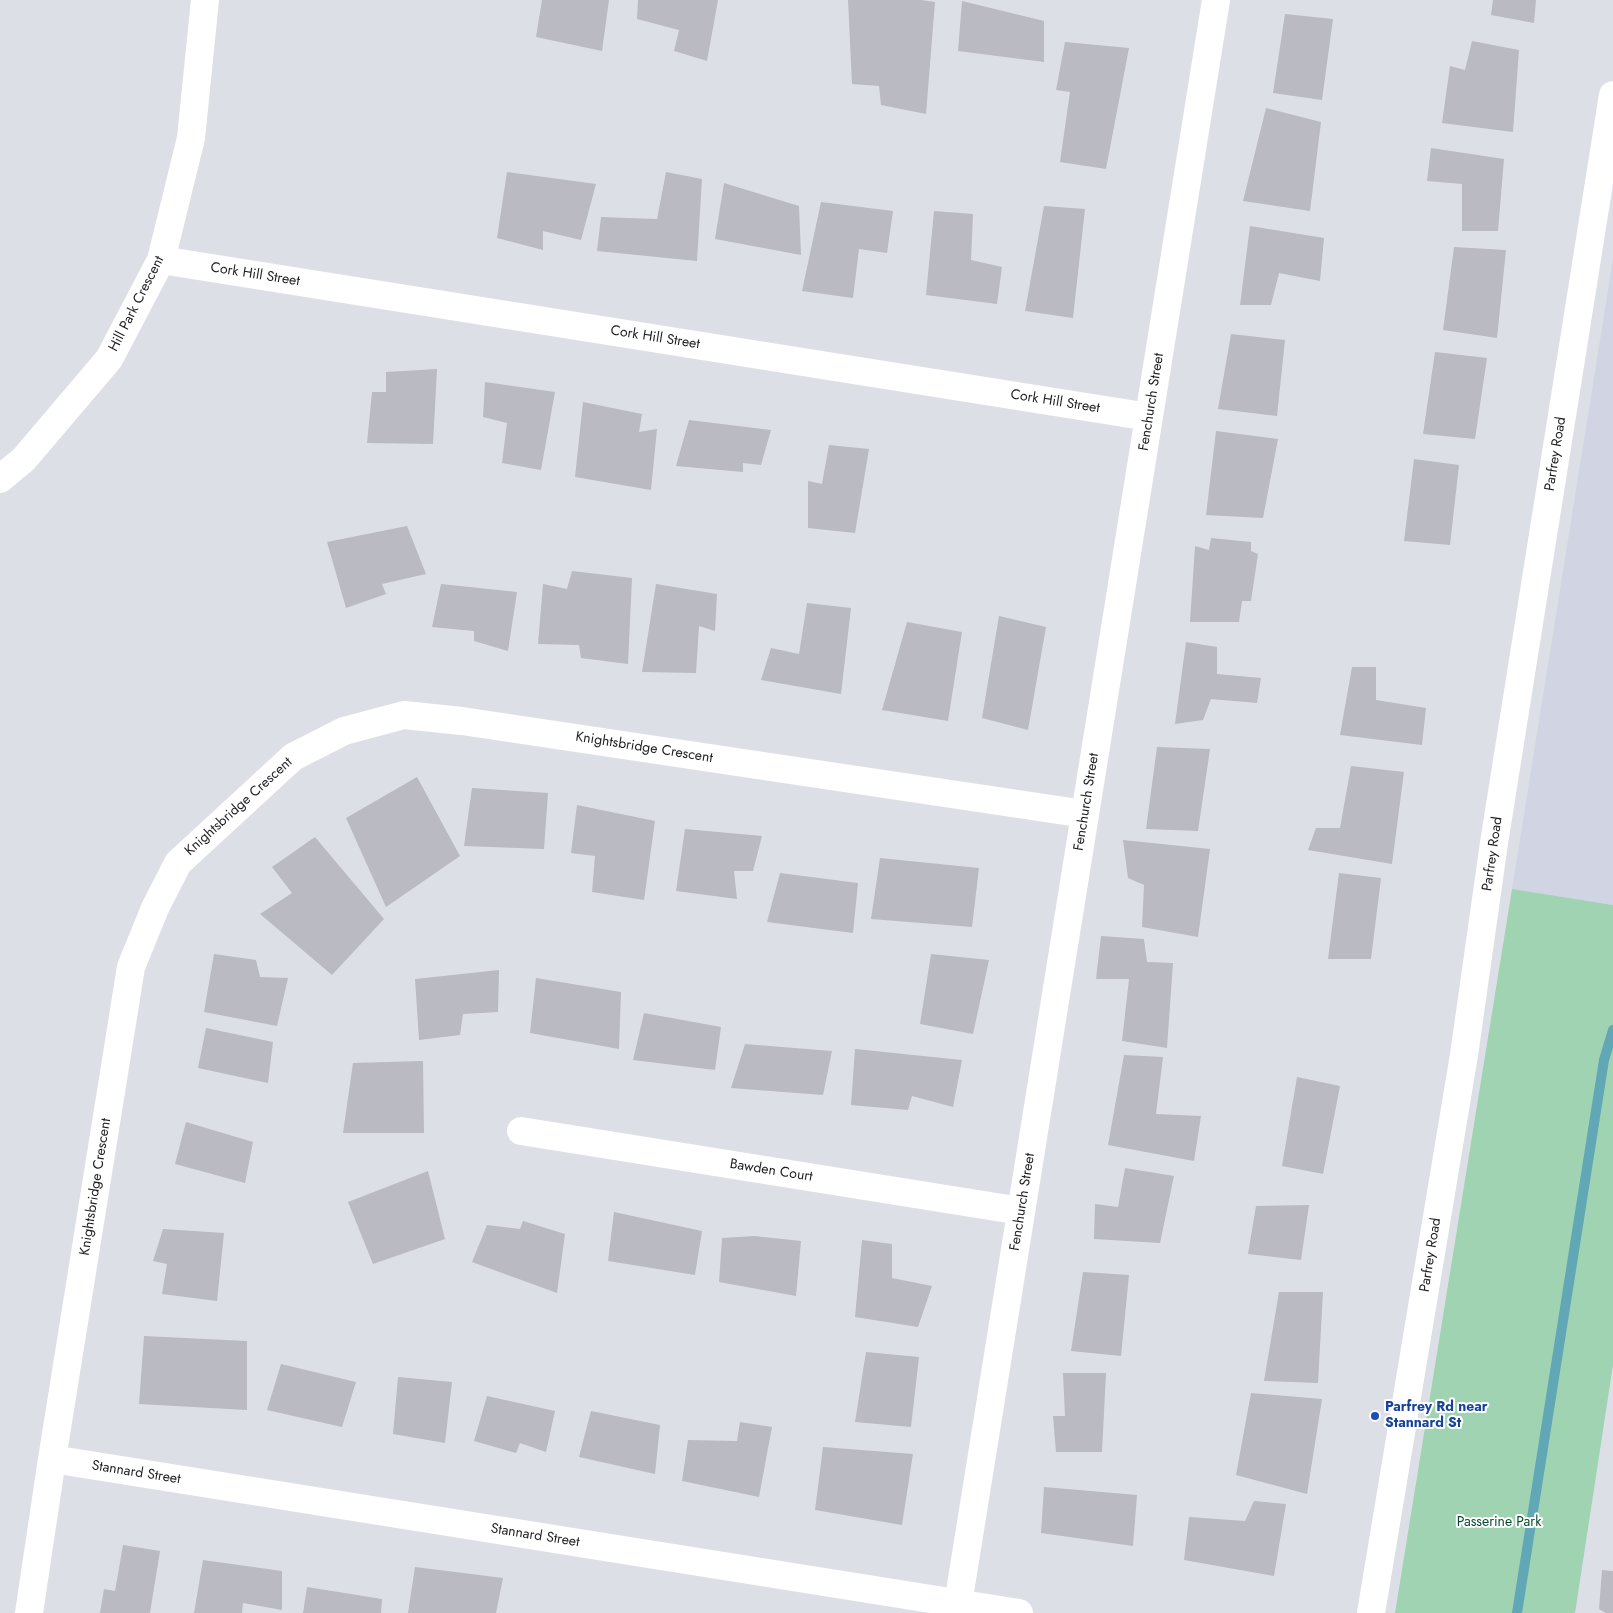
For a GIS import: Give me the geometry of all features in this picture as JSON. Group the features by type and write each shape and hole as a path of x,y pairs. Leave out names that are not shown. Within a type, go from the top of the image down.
{"street":[{"name":"Hill Park Crescent","path":"0,479 24,459 109,360 161,260 191,138 205,0"},
{"name":"Fenchurch Street","path":"958,1604 1216,0"},
{"name":"Parfrey Road","path":"1371,1613 1464,1055 1494,843 1613,96"},
{"name":"Cork Hill Street","path":"161,260 1149,417"},
{"name":"Knightsbridge Crescent","path":"29,1613 131,967 155,908 178,863 293,757 344,731 404,715 462,721 1085,814"},
{"name":"Bawden Court","path":"521,1131 1021,1211"},
{"name":"Stannard Street","path":"52,1459 1019,1613"}],"shaded area":[{"path":"1613,259 1613,905 1512,889"}],"green space":[{"name":"Passerine Park","path":"1512,889 1613,905 1613,1365 1575,1613 1395,1613"}],"building":[{"path":"542,0 609,0 602,51 536,37"},
{"path":"638,0 718,0 707,61 674,51 679,30 637,19"},
{"path":"848,0 921,0 935,2 926,114 881,105 879,86 852,84"},
{"path":"1493,0 1536,0 1534,23 1491,15"},
{"path":"962,1 1044,21 1044,62 958,51"},
{"path":"1285,14 1333,19 1322,100 1273,93"},
{"path":"1472,41 1519,50 1513,132 1442,123 1450,66 1465,70"},
{"path":"1065,42 1129,48 1106,169 1060,162 1070,92 1056,90"},
{"path":"1266,108 1321,122 1310,211 1243,201"},
{"path":"1431,148 1504,159 1498,231 1462,231 1462,184 1427,181"},
{"path":"507,172 596,184 581,240 543,231 543,250 497,238"},
{"path":"666,172 702,179 697,261 597,251 601,217 657,219"},
{"path":"724,183 799,206 801,255 715,239"},
{"path":"821,202 893,211 887,253 859,249 853,298 802,291"},
{"path":"1044,206 1085,209 1073,318 1025,311"},
{"path":"934,211 973,214 971,260 1002,267 997,304 926,295"},
{"path":"1250,226 1324,238 1320,281 1279,273 1271,305 1240,305"},
{"path":"1454,247 1506,250 1497,338 1443,330"},
{"path":"1231,334 1285,340 1277,416 1218,409"},
{"path":"1435,352 1487,358 1475,439 1423,434"},
{"path":"437,369 433,444 367,443 372,392 386,392 386,372"},
{"path":"485,382 555,392 541,470 502,463 507,423 483,417"},
{"path":"583,402 642,414 639,432 657,429 651,490 575,477"},
{"path":"689,420 771,430 761,465 743,463 743,472 676,466"},
{"path":"1216,431 1278,439 1263,518 1206,515"},
{"path":"829,445 869,449 855,533 808,528 808,481 822,484"},
{"path":"1414,459 1459,465 1450,545 1404,541"},
{"path":"407,526 426,574 382,584 386,594 346,608 327,542"},
{"path":"1211,538 1251,542 1251,551 1258,554 1251,601 1242,601 1239,622 1190,622 1195,546 1209,550"},
{"path":"572,571 632,578 628,664 581,658 579,645 538,644 543,584 567,589"},
{"path":"441,584 517,592 508,651 474,641 474,631 432,627"},
{"path":"656,584 717,594 715,631 699,626 696,673 642,672"},
{"path":"807,603 851,608 841,694 761,680 771,648 799,654"},
{"path":"999,616 1046,627 1028,730 982,718"},
{"path":"907,622 962,632 948,721 882,710"},
{"path":"1186,642 1217,647 1217,674 1261,678 1257,703 1211,699 1203,720 1175,724"},
{"path":"1352,667 1376,667 1376,700 1426,708 1422,745 1340,735"},
{"path":"1157,747 1210,749 1198,831 1146,829"},
{"path":"1351,766 1404,772 1392,864 1308,850 1316,828 1340,828"},
{"path":"417,777 460,856 386,907 346,818"},
{"path":"472,788 548,793 544,849 464,846"},
{"path":"577,805 655,821 644,900 592,892 595,856 571,853"},
{"path":"685,829 762,836 753,871 734,871 737,899 676,891"},
{"path":"315,837 384,919 332,975 260,914 292,893 272,867"},
{"path":"1123,840 1210,849 1198,937 1142,927 1144,885 1128,878"},
{"path":"880,858 979,868 972,927 871,919"},
{"path":"780,873 858,883 853,933 767,922"},
{"path":"1339,873 1381,878 1371,959 1328,959"},
{"path":"1101,936 1144,939 1147,962 1173,963 1167,1048 1122,1041 1129,979 1096,979"},
{"path":"214,954 256,960 260,977 288,978 277,1026 204,1012"},
{"path":"931,954 989,960 973,1034 920,1024"},
{"path":"499,970 498,1012 463,1014 460,1035 419,1040 415,979"},
{"path":"536,978 621,992 619,1049 530,1033"},
{"path":"644,1013 721,1027 715,1070 633,1060"},
{"path":"206,1028 273,1042 268,1083 198,1068"},
{"path":"745,1044 832,1051 823,1095 731,1088"},
{"path":"855,1049 962,1060 953,1107 912,1096 908,1110 851,1105"},
{"path":"1124,1055 1163,1057 1156,1114 1201,1116 1194,1161 1108,1145"},
{"path":"423,1061 424,1133 343,1133 353,1063"},
{"path":"1297,1077 1340,1086 1323,1174 1282,1166"},
{"path":"186,1122 253,1142 245,1183 175,1164"},
{"path":"1125,1168 1174,1176 1160,1243 1094,1239 1095,1204 1118,1207"},
{"path":"428,1171 445,1239 373,1264 348,1202"},
{"path":"1309,1205 1301,1260 1248,1254 1256,1206"},
{"path":"614,1212 702,1231 695,1275 608,1261"},
{"path":"523,1221 565,1234 557,1293 472,1262 487,1225 520,1229"},
{"path":"163,1229 224,1233 217,1301 162,1294 167,1264 153,1261"},
{"path":"754,1236 801,1241 796,1296 719,1282 722,1238"},
{"path":"862,1240 892,1244 892,1278 932,1286 918,1327 855,1317"},
{"path":"1083,1272 1129,1275 1121,1356 1071,1351"},
{"path":"1279,1292 1323,1292 1318,1383 1264,1381"},
{"path":"144,1336 247,1341 247,1410 139,1404"},
{"path":"866,1352 919,1357 911,1427 855,1422"},
{"path":"281,1364 356,1382 342,1427 267,1410"},
{"path":"1063,1373 1106,1373 1102,1452 1056,1452 1053,1416 1065,1416"},
{"path":"398,1377 452,1382 445,1443 393,1434"},
{"path":"1251,1393 1322,1399 1307,1494 1236,1475"},
{"path":"487,1396 555,1411 546,1452 520,1443 516,1453 474,1441"},
{"path":"591,1411 660,1425 655,1474 579,1457"},
{"path":"740,1422 772,1427 759,1497 682,1481 688,1440 737,1441"},
{"path":"823,1447 913,1454 902,1525 815,1510"},
{"path":"1044,1487 1137,1495 1133,1546 1041,1533"},
{"path":"1254,1501 1286,1504 1274,1576 1184,1560 1189,1517 1245,1521"},
{"path":"123,1545 160,1551 150,1613 100,1613 104,1589 115,1591"},
{"path":"203,1560 282,1571 282,1610 243,1603 242,1613 194,1613"},
{"path":"415,1567 503,1578 496,1613 408,1613"},
{"path":"1602,1570 1613,1571 1613,1613 1606,1613 1599,1609"},
{"path":"307,1587 382,1599 381,1613 303,1613"}],"waterway":[{"path":"1517,1613 1604,1060 1613,1030"}],"place":[{"name":"Parfrey Rd near Stannard St","path":"1375,1416"}]}
